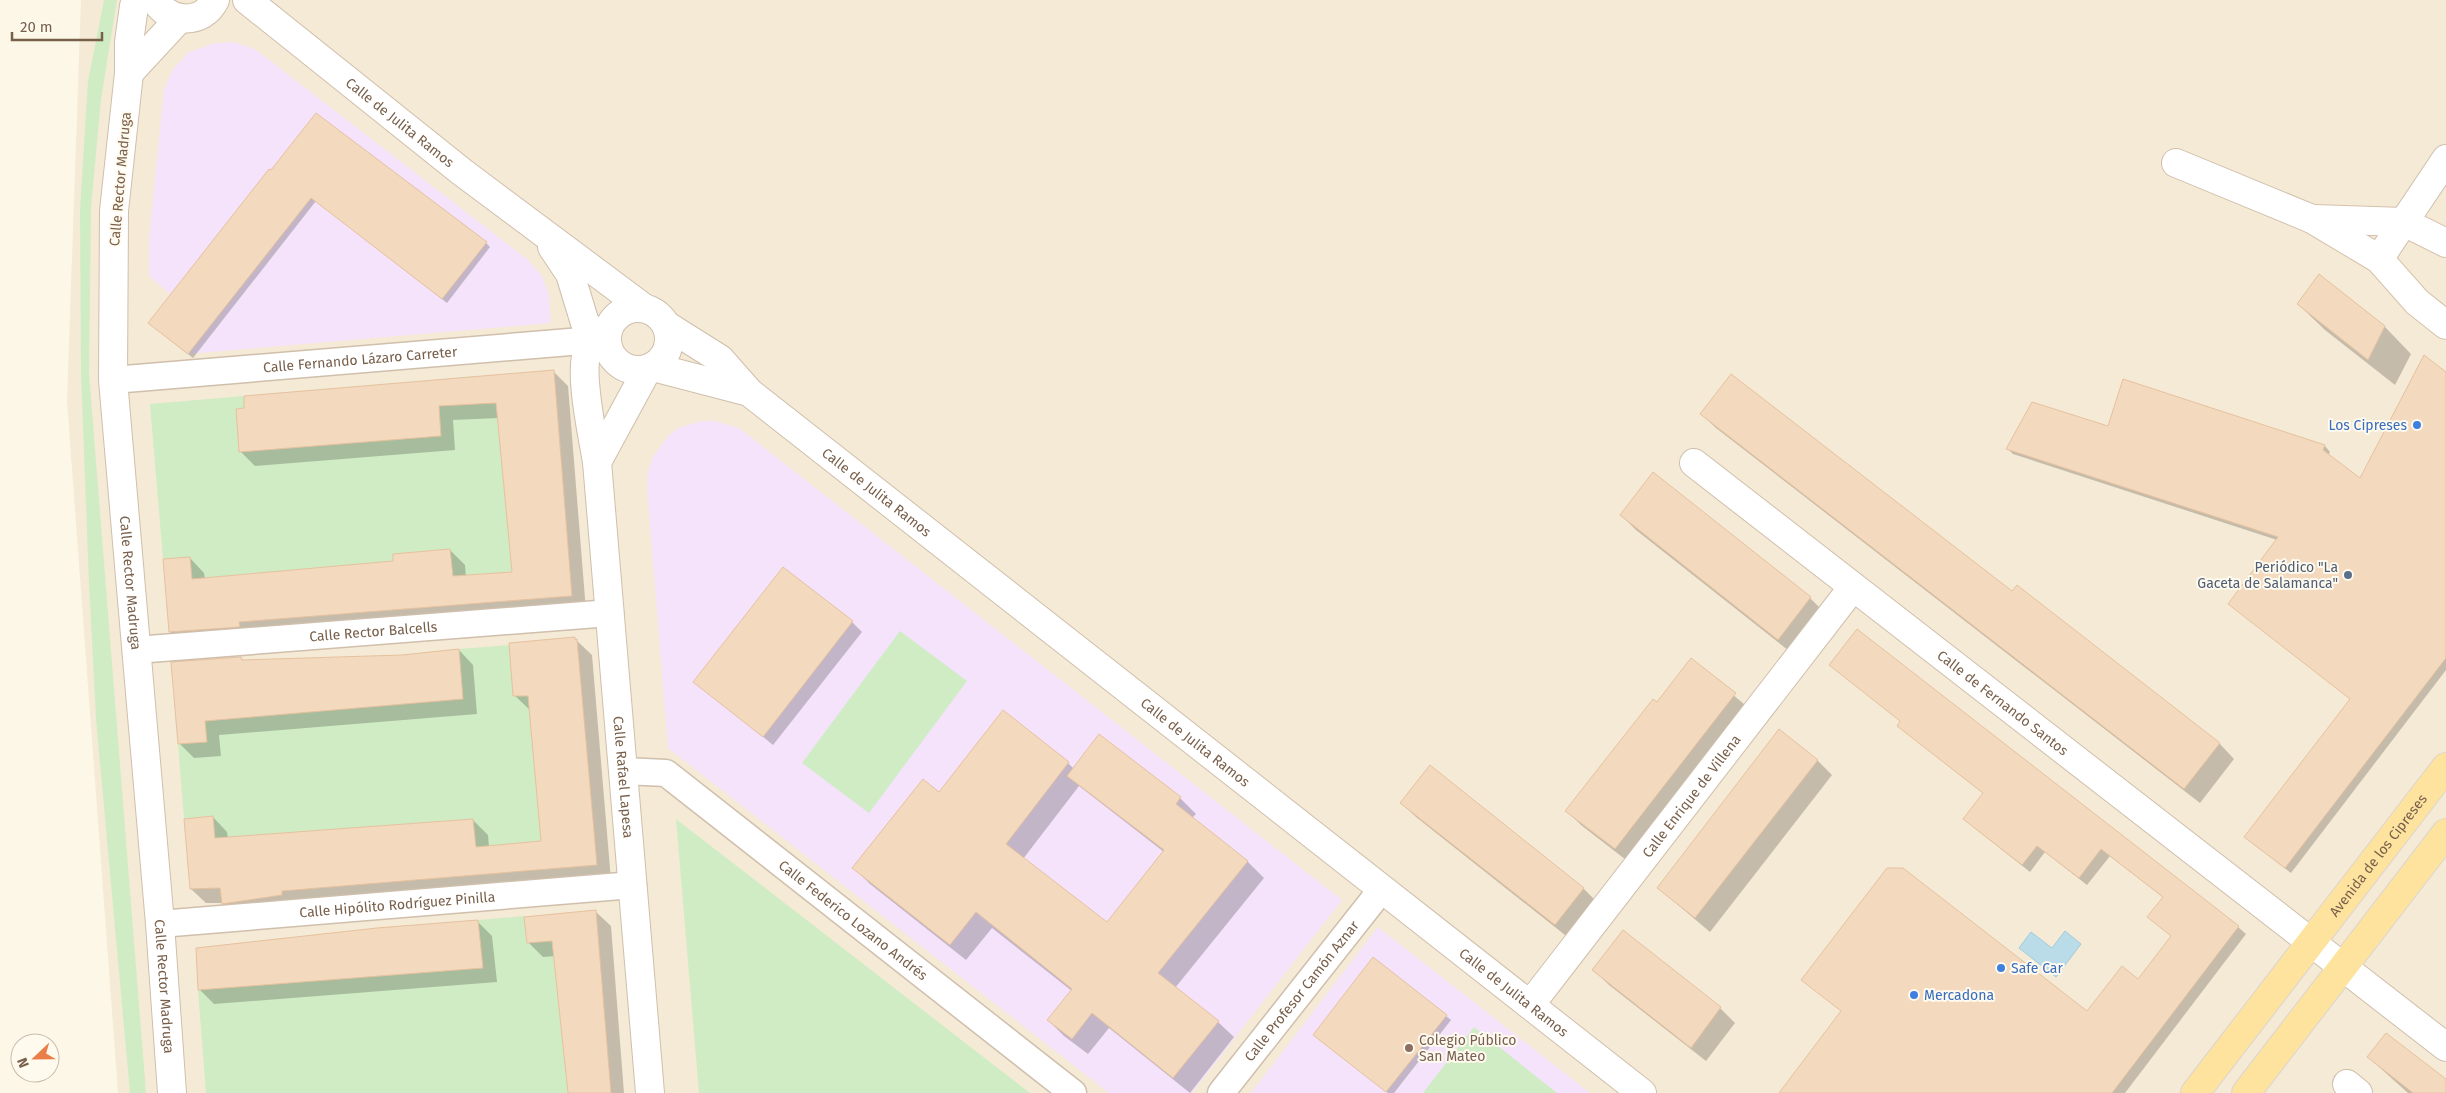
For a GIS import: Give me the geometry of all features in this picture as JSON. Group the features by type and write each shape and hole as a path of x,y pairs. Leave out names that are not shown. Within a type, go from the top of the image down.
{"main road":[{"name":"Avenida de los Cipreses","path":"2194,1093 2446,766"},
{"path":"2246,1093 2446,833"}],"street":[{"name":"Calle Rector Madruga","path":"138,0 134,6 129,42 129,74 114,212 114,380 160,924 172,1093"},
{"path":"155,0 164,12 178,19 193,18 206,12 215,1"},
{"name":"Calle de Julita Ramos","path":"215,1 254,6 541,232 644,308"},
{"path":"129,74 178,19"},
{"path":"2379,259 2446,159"},
{"path":"2176,163 2312,219 2379,259 2417,302 2446,325"},
{"path":"2312,219 2404,222 2446,243"},
{"name":"Calle de Julita Ramos","path":"541,232 570,274 586,323 602,338"},
{"path":"597,462 650,368 665,356 670,341 666,325 658,314 644,308 627,309 613,319 602,338 614,360 629,370 650,368"},
{"name":"Calle de Julita Ramos","path":"666,325 720,359 749,392 1642,1093"},
{"name":"Calle Fernando Lázaro Carreter","path":"114,380 602,338"},
{"name":"Calle Rafael Lapesa","path":"602,338 587,352 585,386 597,462 650,1093"},
{"name":"Calle de Julita Ramos","path":"650,368 749,392"},
{"name":"Calle de Fernando Santos","path":"1694,463 2310,943"},
{"name":"Calle Enrique de Villena","path":"1530,1005 1853,587"},
{"name":"Calle Rector Balcells","path":"136,650 610,613"},
{"name":"Calle Federico Lozano Andrés","path":"624,771 666,773 1073,1093"},
{"name":"Calle Hipólito Rodríguez Pinilla","path":"160,924 633,885"},
{"name":"Calle Profesor Camón Aznar","path":"1221,1093 1382,889"},
{"path":"2310,943 2446,1047"}],"shaded area":[{"path":"81,0 2446,0 2446,1093 118,1093 67,401"},
{"path":"233,42 255,49 527,259 542,276 549,295 551,323 188,354 148,323 170,294 149,276 149,239 164,89 173,69 189,52 215,43"},
{"path":"701,421 715,421 739,428 1342,900 1192,1093 1109,1093 668,748 647,488 648,471 653,457 668,436 678,428"},
{"name":"Colegio Público San Mateo","path":"1378,927 1590,1093 1251,1093"}],"green space":[{"path":"104,0 117,0 101,99 91,208 89,373 146,1093 130,1093 96,719 89,583 81,374 80,210 88,81"},
{"path":"475,376 478,404 498,403 512,572 491,574 455,605 450,549 393,554 393,561 192,579 190,557 163,559 150,404 244,396 244,408 236,409 240,452 441,436 436,380"},
{"path":"900,631 967,681 869,813 802,763"},
{"path":"510,645 529,696 541,841 478,875 473,819 215,838 213,816 184,819 178,744 207,742 205,721 463,699 459,649"},
{"path":"676,819 1030,1093 699,1093"},
{"path":"524,916 527,942 552,941 568,1093 206,1093 198,990 483,968 478,920"},
{"path":"1474,1027 1557,1093 1423,1093"}],"water":[{"path":"2065,931 2081,944 2056,977 2019,948 2031,932 2052,948"}],"building":[{"path":"316,113 487,242 442,299 311,198 188,354 148,323 269,169 271,170"},
{"path":"2319,274 2385,326 2368,360 2297,304"},
{"path":"2424,355 2446,372 2446,658 2285,868 2244,837 2350,699 2228,604 2278,537 2006,449 2032,402 2108,426 2123,379 2325,445 2323,450 2360,478"},
{"path":"554,370 572,596 239,622 240,627 169,632 163,559 190,557 192,579 393,561 393,554 450,549 453,576 512,572 496,403 439,406 441,436 239,452 236,409 244,408 244,396"},
{"path":"1731,374 2012,591 2017,585 2220,743 2184,789 1700,414"},
{"path":"1653,472 1811,597 1778,640 1620,515"},
{"path":"783,567 853,621 763,737 693,682"},
{"path":"1857,629 2239,926 2112,1093 1779,1093 1841,1011 1801,980 1887,868 1903,868 2087,1011 2122,966 2138,979 2171,936 2147,917 2163,897 2101,849 2079,878 2037,846 2022,865 1963,819 1983,793 1897,726 1900,721 1829,665"},
{"path":"575,637 575,640 577,639 597,865 282,891 282,895 222,904 220,888 190,889 184,819 213,816 215,838 473,819 476,847 541,841 528,696 513,696 509,643"},
{"path":"459,649 463,699 205,721 207,742 178,744 171,662 241,657 242,660 402,655"},
{"path":"1691,658 1736,693 1615,849 1565,811 1653,699 1657,702"},
{"path":"1003,710 1069,762 1006,844 1107,922 1164,850 1067,776 1099,734 1181,797 1176,804 1248,861 1158,973 1219,1021 1173,1078 1092,1013 1072,1039 1047,1020 1072,989 976,912 950,945 852,868 923,779 939,792"},
{"path":"1779,729 1818,760 1695,918 1657,888"},
{"path":"1430,765 1584,888 1555,925 1400,803"},
{"path":"596,910 611,1093 568,1093 552,941 527,943 524,917"},
{"path":"478,920 483,968 198,990 196,948 377,928"},
{"path":"1623,930 1721,1007 1691,1048 1592,970"},
{"path":"1373,957 1447,1015 1386,1092 1313,1035"},
{"path":"2386,1033 2446,1079 2446,1093 2413,1093 2367,1057"}],"place":[{"name":"Los Cipreses","path":"2417,425"},
{"name":"Periódico \"La Gaceta de Salamanca\"","path":"2348,575"},
{"name":"Safe Car","path":"2001,968"},
{"name":"Mercadona","path":"1914,995"},
{"name":"Colegio Público San Mateo","path":"1409,1048"}]}
